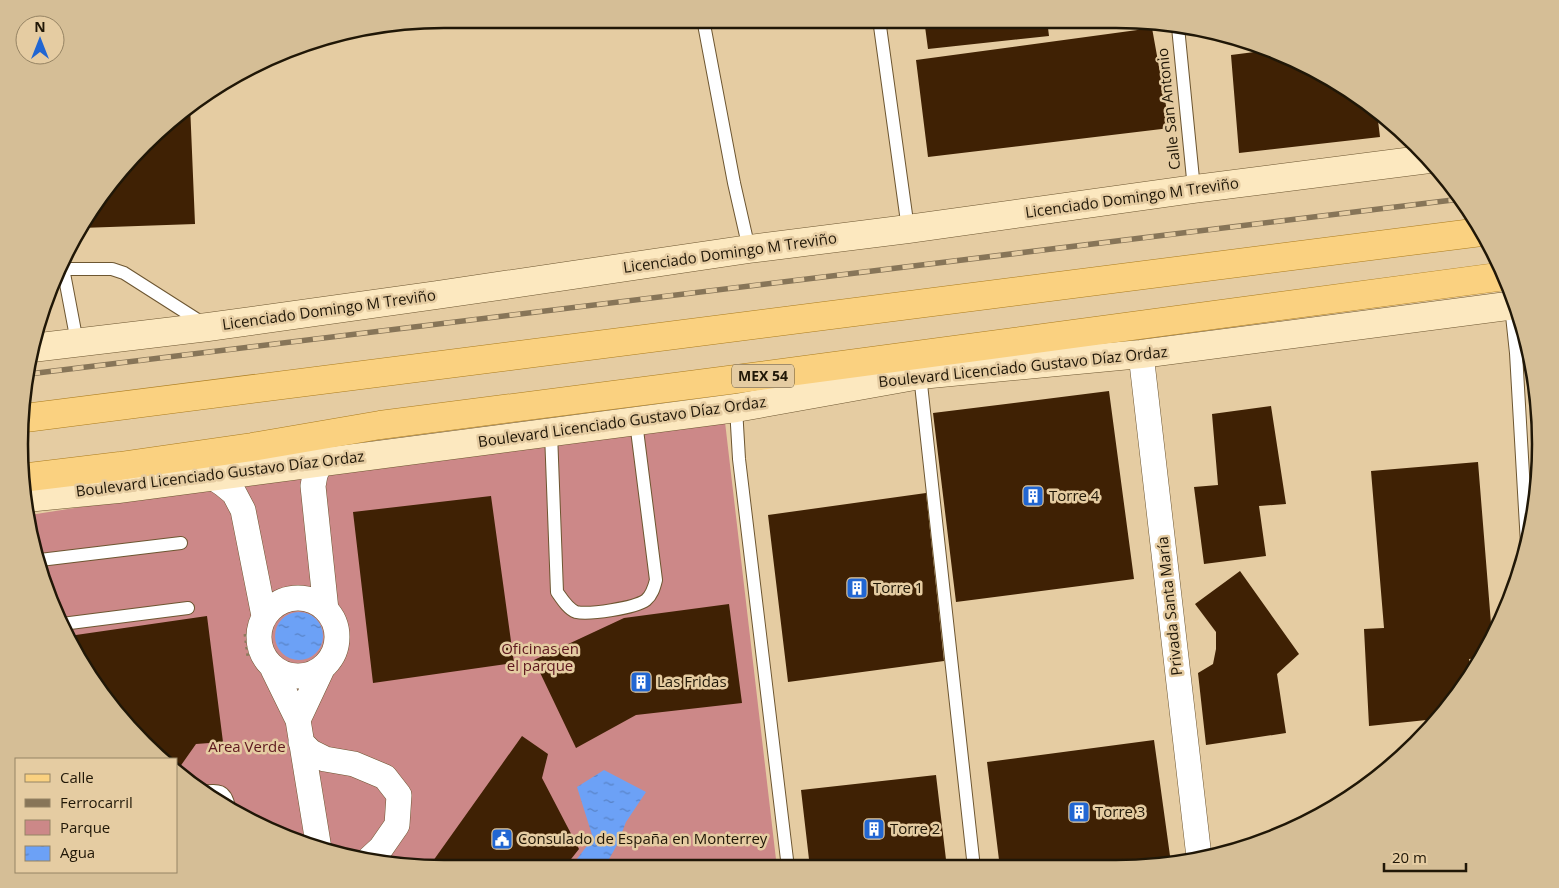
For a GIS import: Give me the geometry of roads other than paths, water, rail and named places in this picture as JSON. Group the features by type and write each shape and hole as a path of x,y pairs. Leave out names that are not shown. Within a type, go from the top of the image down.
{"main road":[{"name":"Licenciado Domingo M Treviño","path":"40,347 437,296 749,249 1194,189 1421,161"},
{"path":"28,418 1474,233"},
{"name":"Boulevard Licenciado Gustavo Díaz Ordaz","path":"29,477 252,447 380,425 1497,277"},
{"name":"Boulevard Licenciado Gustavo Díaz Ordaz","path":"31,498 118,489 636,422 736,408 920,375 1142,354 1508,307"}],"street":[{"name":"Privada Santa María","path":"1142,354 1198,851"},
{"path":"320,463 312,486 326,610"},
{"path":"211,476 234,493 243,510 264,616"},
{"path":"273,669 295,676 310,674 322,669 330,661 336,647 337,632 334,621 326,610 306,599 286,601 272,607 264,616 259,628 260,645 264,658 273,669 311,752 325,760 354,764 384,777 399,795 397,825 381,848 374,854"},
{"path":"318,840 300,731 322,669"}],"lane":[{"path":"706,28 734,183 749,249"},
{"path":"879,28 908,229"},
{"name":"Calle San Antonio","path":"1179,33 1194,189"},
{"path":"66,269 112,269 124,273 208,326"},
{"path":"64,274 78,342"},
{"path":"1514,327 1525,513"},
{"path":"920,375 973,860"},
{"path":"736,408 739,460 787,860"},
{"path":"550,433 557,592 565,603 576,612 608,612 644,602 652,593 656,580 636,422"},
{"path":"44,559 180,543"},
{"path":"68,623 188,608"},
{"path":"214,790 224,793 228,800"}],"water":[{"path":"299,612 308,614 316,619 321,627 323,636 321,645 316,653 308,658 299,660 290,658 282,653 277,645 275,636 277,627 282,619 290,614"},
{"path":"604,770 646,792 626,822 609,860 576,860 593,838 577,787"}],"railway":[{"path":"34,373 1452,200"}],"place":[{"name":"Torre 4","path":"1033,496"},
{"name":"Torre 1","path":"857,588"},
{"name":"Las Fridas","path":"641,682"},
{"name":"Torre 3","path":"1079,812"},
{"name":"Torre 2","path":"874,829"},
{"name":"Consulado de España en Monterrey","path":"502,839"}],"park label":[{"name":"Oficinas en el parque","path":"540,658"},
{"name":"Area Verde","path":"247,747"}]}
